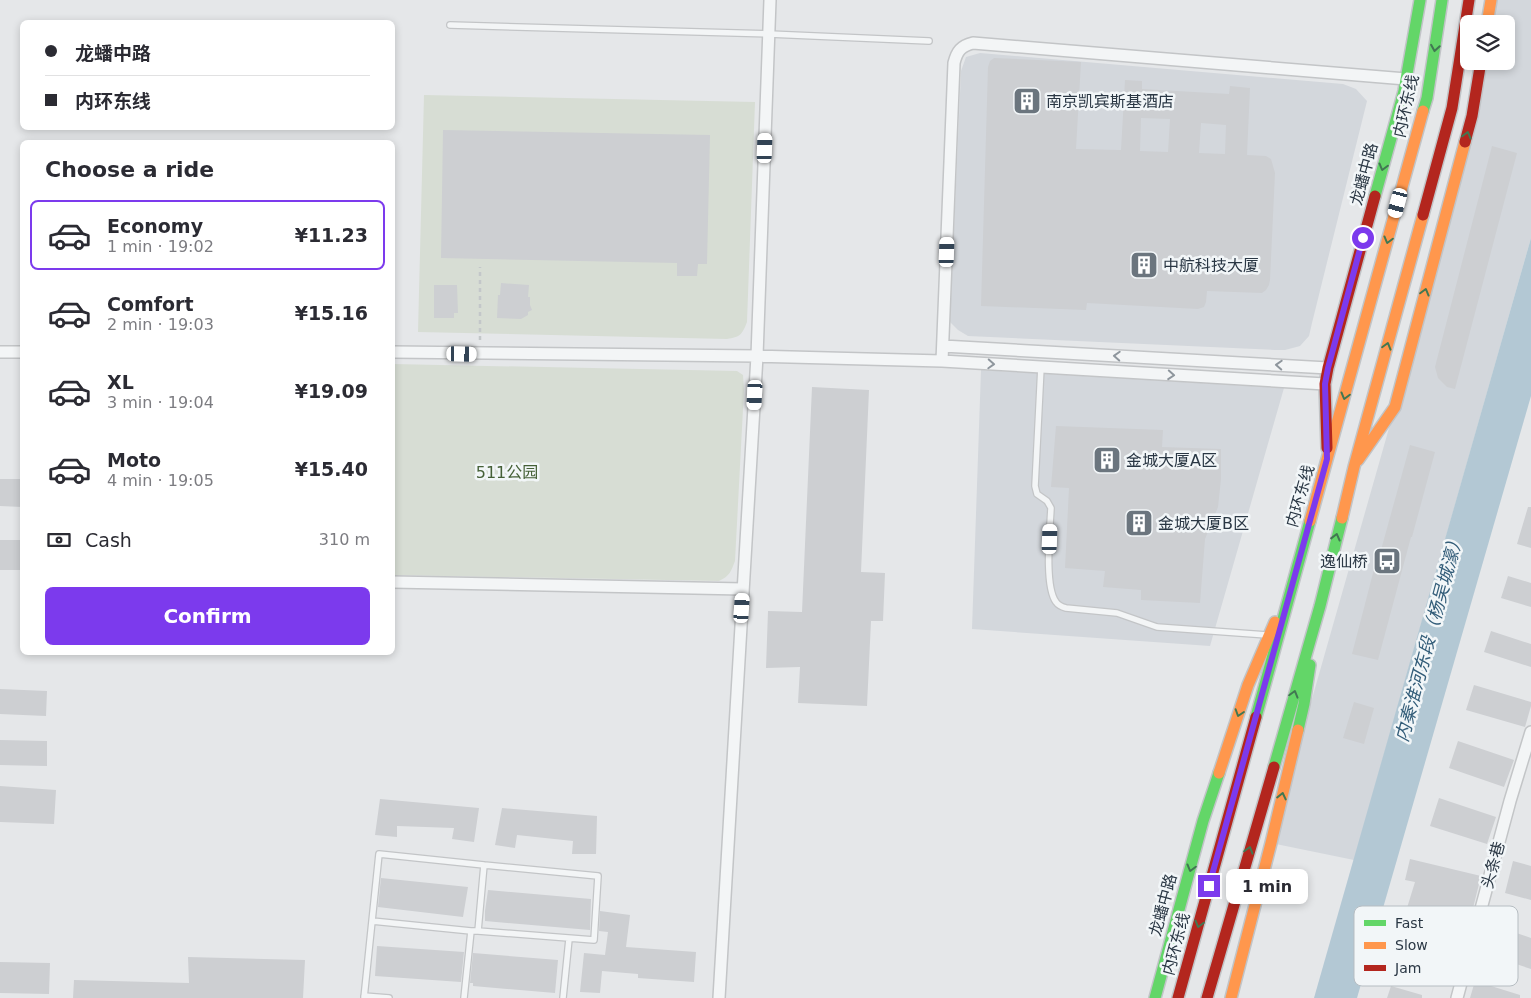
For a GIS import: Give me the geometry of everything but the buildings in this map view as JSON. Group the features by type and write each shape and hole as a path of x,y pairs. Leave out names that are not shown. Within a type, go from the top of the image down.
{"main road":[{"name":"龙蟠中路","path":"1327,459 1325,384 1328,368 1404,91 1420,0"},
{"name":"内环东线","path":"1178,998 1427,98 1442,0"},
{"path":"1207,998 1320,606 1354,467 1452,108 1469,0"},
{"path":"1488,15 1491,0"},
{"path":"1354,467 1395,407 1472,116 1480,70"},
{"name":"龙蟠中路","path":"1155,998 1204,821 1248,685 1296,570"},
{"path":"1231,998 1304,704 1320,606"}],"street":[{"path":"719,998 757,356 770,0"},
{"path":"942,361 954,64 956,53 963,46 973,43 1406,80"},
{"path":"943,346 1328,368"},
{"path":"0,352 20,352"},
{"path":"395,352 757,356 942,361 1325,384"},
{"path":"395,582 743,589"},
{"name":"头条巷","path":"1481,906 1507,810 1531,732"}],"lane":[{"path":"450,24 929,41"},
{"path":"1041,367 1035,486 1037,494 1047,501 1051,508 1048,569 1051,588 1056,602 1066,608 1117,613 1157,627 1269,635"},
{"path":"372,921 478,932 594,940 598,876 380,854 372,921 364,997 389,998"},
{"path":"478,932 484,865"},
{"path":"464,998 471,931"},
{"path":"563,998 569,939"}],"path":[{"path":"480,267 480,354"}],"shaded area":[{"path":"1491,0 1531,0 1531,238 1354,860 1271,843 1395,407 1479,70 1515,70 1515,15 1488,15"},
{"path":"980,53 1343,84 1356,89 1367,101 1309,336 1300,346 1285,350 1275,350 968,336 958,330 950,322 961,71 966,57"},
{"path":"981,370 1284,388 1210,646 972,629"}],"green space":[{"path":"424,95 755,102 747,322 742,333 727,339 418,332"},
{"name":"511公园","path":"395,364 737,371 743,375 744,390 735,561 730,573 719,581 395,575"}],"water":[{"name":"内秦淮河东段（杨吴城濠）","path":"1531,238 1531,396 1384,906 1354,906 1354,986 1360,986 1357,998 1314,998"}],"traffic: fast":[{"path":"1375,196 1404,91 1420,0"},
{"path":"1423,111 1427,98 1442,0"},
{"path":"1274,767 1320,606 1342,518"},
{"path":"1256,717 1310,521"},
{"path":"1298,730 1310,665"},
{"path":"1155,998 1203,821 1219,773"}],"traffic: slow":[{"path":"1488,15 1491,0"},
{"path":"1310,521 1423,111"},
{"path":"1358,460 1395,407 1465,142"},
{"path":"1342,518 1354,467 1423,215"},
{"path":"1219,773 1248,685 1275,622"},
{"path":"1231,998 1298,730"}],"traffic: jam":[{"path":"1423,215 1452,108 1469,0"},
{"path":"1465,142 1472,116 1480,70"},
{"path":"1327,448 1325,384 1328,368 1375,196"},
{"path":"1178,998 1256,717"},
{"path":"1207,998 1274,767"}],"place":[{"name":"南京凯宾斯基酒店","path":"1027,101"},
{"name":"中航科技大厦","path":"1144,265"},
{"name":"金城大厦A区","path":"1107,460"},
{"name":"金城大厦B区","path":"1139,523"},
{"name":"逸仙桥","path":"1387,561"}],"route":[{"path":"1209,886 1327,459 1325,384 1363,238"}]}
